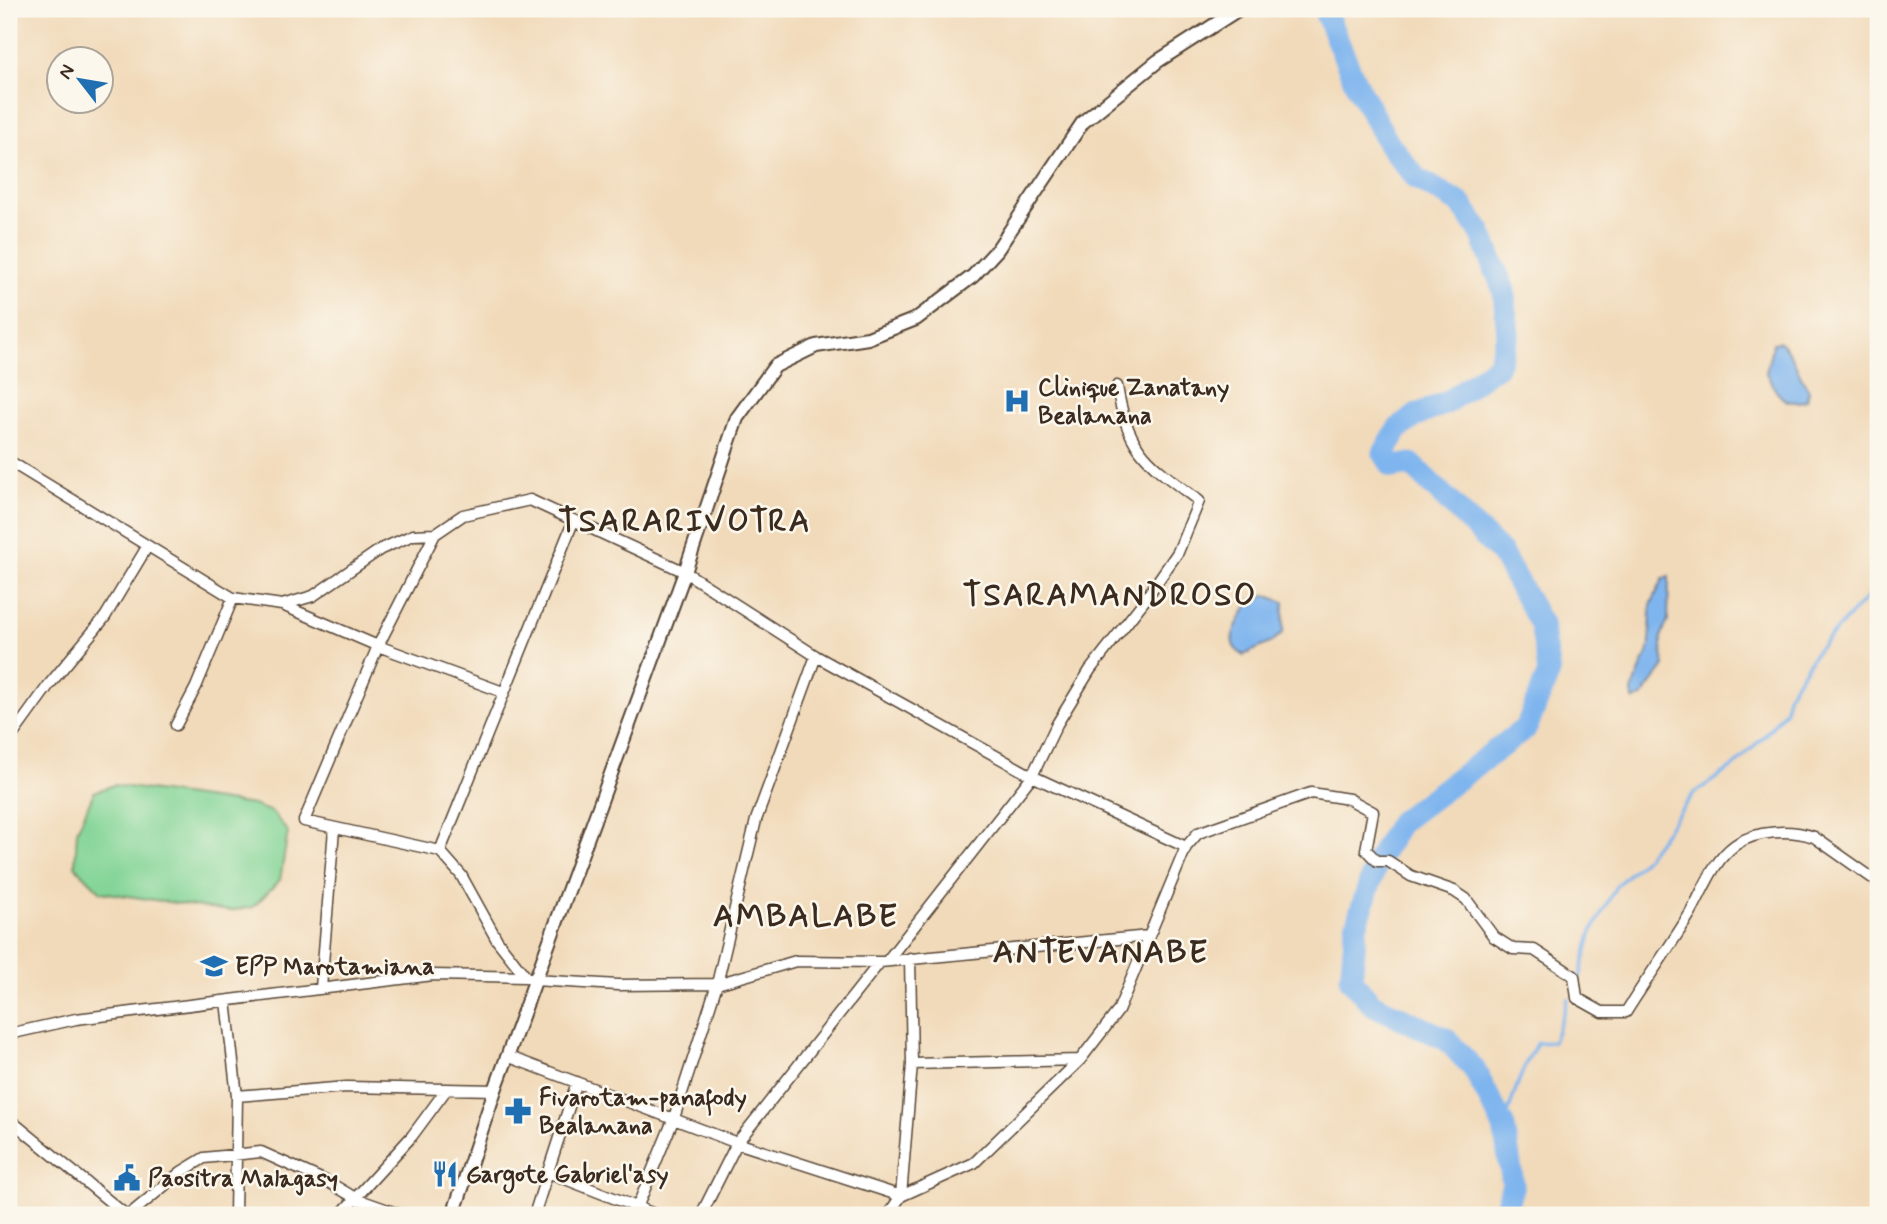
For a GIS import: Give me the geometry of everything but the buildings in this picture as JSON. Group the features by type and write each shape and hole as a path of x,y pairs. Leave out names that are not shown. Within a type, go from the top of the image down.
{"street":[{"path":"453,1215 508,1056 530,979 685,572 737,418 775,366 816,346 868,338 916,318 973,276 997,250 1083,122 1158,61 1239,9"},
{"path":"701,1215 737,1143 1032,776 1057,724 1090,670 1178,552 1199,501 1146,461 1132,442 1117,386"},
{"path":"9,461 233,598 282,605 378,646 503,692"},
{"path":"530,979 497,940 461,875 440,851 304,821 378,646 435,534 463,515 530,500 685,572 816,656 1032,776 1186,846"},
{"path":"440,851 573,522"},
{"path":"282,605 313,596 380,549 413,535 435,534"},
{"path":"9,740 12,728 105,617 147,547"},
{"path":"176,725 197,687 233,598"},
{"path":"636,1212 674,1118 716,984 756,820 816,656"},
{"path":"508,1056 737,1143 901,1196 974,1163 1080,1060 1118,1011 1186,846 1198,833 1311,793 1349,799 1373,812 1366,850 1377,861 1388,861 1410,876 1454,891 1466,899 1494,937 1513,949 1534,950 1553,960 1574,976 1577,998 1602,1012 1626,1013 1690,912 1712,870 1736,844 1772,832 1804,834 1814,837 1878,882"},
{"path":"321,988 334,829"},
{"path":"9,1034 76,1019 433,975 618,985 716,984 796,961 883,962 1149,936"},
{"path":"888,1215 901,1196 912,1064 910,958"},
{"path":"226,1001 237,1096 235,1215"},
{"path":"912,1064 1080,1060"},
{"path":"534,1215 550,1173 577,1082"},
{"path":"237,1096 347,1087 495,1090"},
{"path":"340,1215 412,1136 446,1090"},
{"path":"9,1119 127,1215 181,1172 204,1158 261,1152 330,1183 357,1199 402,1215"},
{"path":"550,1173 636,1212 657,1215"}],"green space":[{"path":"114,785 253,805 272,812 288,832 280,880 253,907 228,911 101,892 75,866 77,831 94,792"}],"water":[{"path":"1780,342 1789,352 1809,390 1806,400 1791,402 1781,397 1766,373 1773,343"},
{"path":"1669,576 1668,620 1661,637 1664,666 1642,697 1633,700 1632,691 1650,646 1651,605 1663,579"},
{"path":"1265,595 1284,602 1283,633 1270,643 1244,655 1233,644 1234,631 1250,601"}],"waterway":[{"path":"1324,9 1356,84 1388,143 1416,178 1461,204 1480,231 1504,291 1508,334 1498,365 1446,403 1417,415 1398,429 1384,453 1393,467 1411,464 1501,553 1541,624 1549,673 1526,728 1400,822 1377,861 1356,926 1351,980 1372,1004 1446,1039 1474,1069 1504,1127 1513,1184 1504,1215"},
{"path":"1580,977 1591,934 1616,886 1644,860 1694,793 1734,766 1764,736 1786,710 1787,696 1817,650 1878,586"},
{"path":"1504,1127 1526,1063 1537,1043 1553,1042 1568,999"}],"place":[{"name":"Clinique Zanatany Bealanana","path":"1017,401"},
{"name":"EPP Marotamiana","path":"214,966"},
{"name":"Fivarotam-panafody Bealanana","path":"518,1111"},
{"name":"Gargote Gabriel'asy","path":"445,1174"},
{"name":"Paositra Malagasy","path":"127,1178"}],"district":[{"name":"TSARARIVOTRA","path":"685,520"},
{"name":"TSARAMANDROSO","path":"1110,594"},
{"name":"AMBALABE","path":"806,915"},
{"name":"ANTEVANABE","path":"1101,951"}]}
